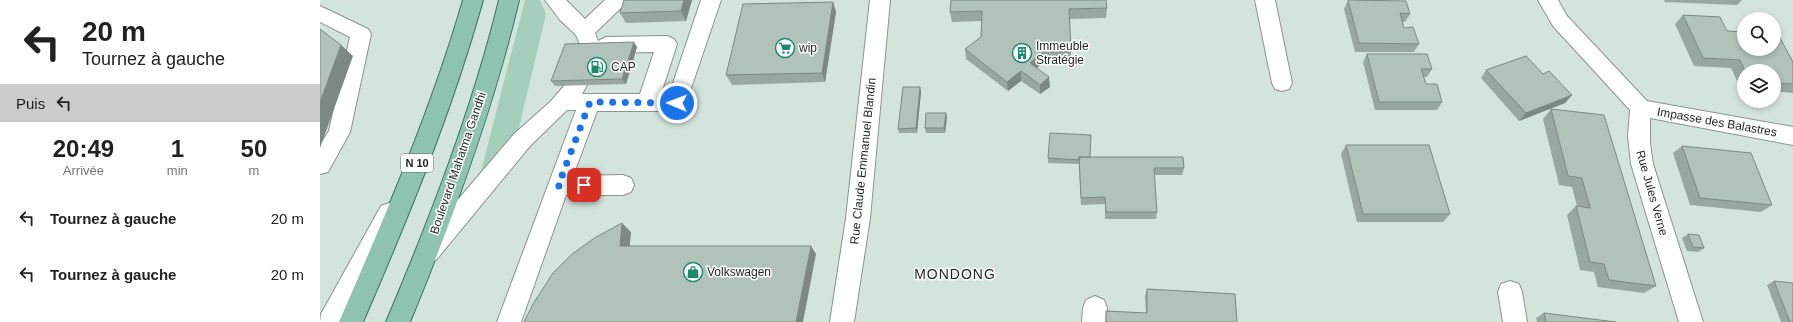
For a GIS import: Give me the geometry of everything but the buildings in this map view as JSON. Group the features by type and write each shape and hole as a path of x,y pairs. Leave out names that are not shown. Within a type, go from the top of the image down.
{"main road":[{"name":"N 10","path":"351,322 391,231 421,154 448,82 473,0"},
{"name":"Boulevard Mahatma Gandhi","path":"398,322 427,253 466,144 500,39 509,0"}],"street":[{"path":"555,0 588,41 696,44"},
{"path":"588,41 617,0"},
{"path":"427,253 522,140 563,102 584,94 648,102 677,103 711,0"},
{"name":"Rue Claude Emmanuel Blandin","path":"842,322 858,218 880,0"},
{"path":"1265,0 1282,83"},
{"path":"1548,0 1560,21 1641,108"},
{"path":"320,13 361,34 338,132 320,165"},
{"path":"648,102 667,44"},
{"path":"509,322 558,186 584,94"},
{"name":"Impasse des Balastres","path":"1641,108 1793,136"},
{"name":"Rue Jules Verne","path":"1641,108 1638,126 1638,146 1642,164 1691,322"},
{"path":"330,322 421,154"},
{"path":"558,186 623,185"},
{"path":"1510,292 1516,322"}],"green space":[{"path":"525,0 540,0 546,14 518,132 480,175"}],"place":[{"name":"wip","path":"785,48"},
{"name":"Immeuble Stratégie","path":"1022,53"},
{"name":"CAP","path":"597,67"},
{"name":"Volkswagen","path":"693,272"}],"district":[{"name":"MONDONG","path":"955,274"}],"route":[{"path":"584,185 558,186 590,102 677,103"}]}
